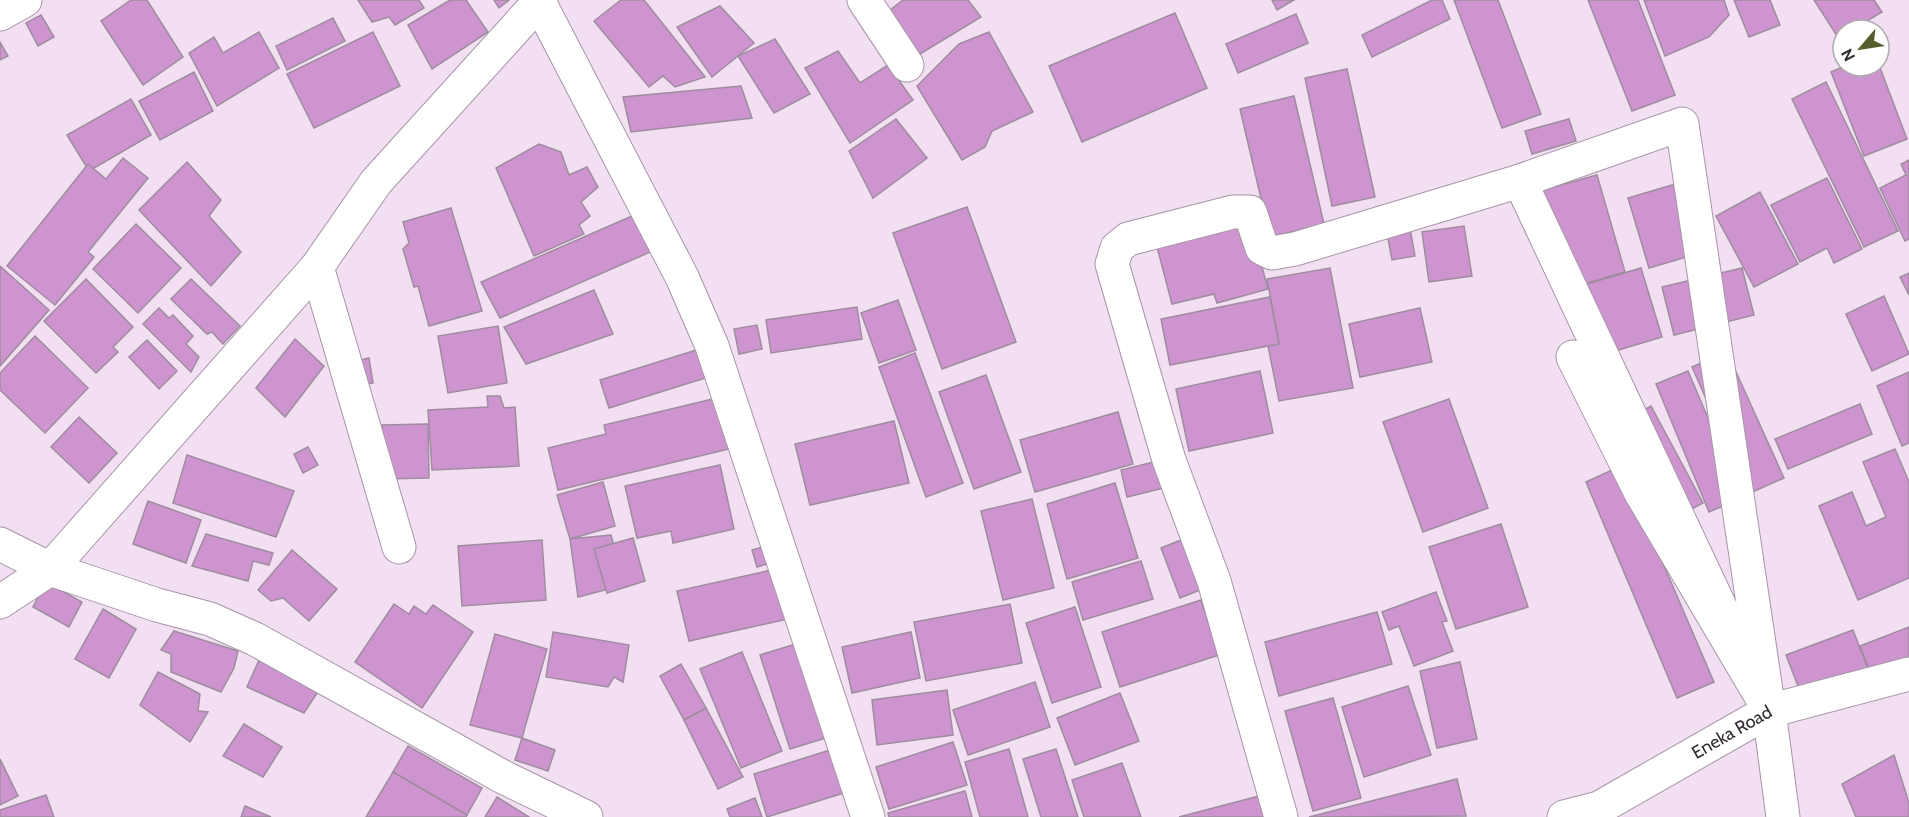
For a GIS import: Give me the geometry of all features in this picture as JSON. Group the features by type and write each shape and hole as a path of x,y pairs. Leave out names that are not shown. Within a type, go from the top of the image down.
{"street":[{"path":"0,14 25,0"},
{"path":"864,0 907,65"},
{"path":"0,602 50,569 317,267 376,182 539,1 682,277 712,346 868,817"},
{"path":"1281,817 1214,581 1169,460 1112,264 1118,248 1128,239 1138,236 1233,212 1250,212 1262,248 1272,253 1295,249 1520,181 1682,124 1783,817"},
{"path":"1520,181 1769,711"},
{"path":"317,267 399,547"},
{"path":"1573,357 1764,700 1769,711 1641,493 1573,357"},
{"path":"0,544 50,569 157,605 210,620 255,639 505,778 586,817"},
{"name":"Eneka Road","path":"1564,817 1599,808 1769,711 1909,674"}],"building":[{"path":"131,0 147,0 183,57 143,85 101,21"},
{"path":"358,0 419,0 424,8 395,25 389,17 372,22"},
{"path":"450,0 466,0 488,32 432,69 408,25"},
{"path":"494,0 509,0 499,8"},
{"path":"621,0 644,0 705,77 675,87 663,76 649,87 594,21"},
{"path":"903,0 968,0 981,17 920,54 889,11"},
{"path":"1272,0 1294,0 1277,10"},
{"path":"1432,0 1442,0 1450,19 1372,57 1362,35"},
{"path":"1454,0 1498,0 1541,114 1502,128"},
{"path":"1588,0 1638,0 1675,95 1632,111"},
{"path":"1644,0 1724,0 1729,15 1709,37 1665,56"},
{"path":"1734,0 1770,0 1780,25 1749,37"},
{"path":"1814,0 1874,0 1882,12 1872,18 1831,18 1831,27"},
{"path":"720,6 754,43 712,77 677,27"},
{"path":"1175,13 1207,88 1082,142 1049,66"},
{"path":"1296,14 1308,43 1238,73 1226,44"},
{"path":"41,15 54,37 38,46 26,23"},
{"path":"333,18 345,41 287,70 276,46"},
{"path":"259,32 279,68 217,106 189,53 214,37 223,53"},
{"path":"373,32 400,86 314,128 287,74"},
{"path":"989,32 1033,112 992,131 985,147 962,160 917,86 959,44"},
{"path":"775,39 810,94 774,113 738,56"},
{"path":"0,42 8,56 0,60"},
{"path":"838,51 860,83 888,65 913,100 850,143 805,68"},
{"path":"1347,69 1375,197 1332,206 1305,78"},
{"path":"194,72 213,111 160,140 139,101"},
{"path":"1833,78 1884,78 1907,139 1864,156"},
{"path":"1826,82 1898,231 1864,247 1792,99"},
{"path":"741,86 752,118 631,132 623,97"},
{"path":"1294,96 1324,224 1270,237 1240,109"},
{"path":"131,99 151,135 89,171 67,135"},
{"path":"896,119 927,158 873,198 849,151"},
{"path":"1569,119 1576,141 1532,154 1525,131"},
{"path":"539,144 561,152 569,175 587,167 598,187 581,202 590,216 579,225 584,234 534,256 496,168"},
{"path":"123,158 148,178 88,252 94,257 55,305 7,266 88,164 106,179"},
{"path":"1909,160 1909,239 1905,241 1880,188 1906,175 1901,164"},
{"path":"187,162 221,200 209,216 241,252 211,286 139,210"},
{"path":"1597,175 1625,272 1571,288 1543,190"},
{"path":"1827,178 1862,249 1834,263 1827,248 1800,262 1771,205"},
{"path":"1679,183 1700,253 1649,268 1628,198"},
{"path":"1760,192 1798,264 1754,287 1716,216"},
{"path":"967,207 1016,342 942,369 893,233"},
{"path":"451,208 482,311 429,326 418,286 414,287 403,249 409,243 403,222"},
{"path":"632,216 657,249 500,318 481,282"},
{"path":"1250,223 1268,289 1217,303 1214,294 1172,304 1157,247"},
{"path":"136,224 181,268 138,313 93,269"},
{"path":"1464,226 1472,276 1429,282 1422,232"},
{"path":"1410,228 1415,256 1392,260 1387,233"},
{"path":"0,266 49,310 0,366"},
{"path":"1330,268 1353,388 1279,401 1268,346 1279,344 1267,279"},
{"path":"1641,268 1662,337 1592,358 1570,289"},
{"path":"1742,268 1754,315 1674,335 1662,287"},
{"path":"1909,273 1909,295 1900,277"},
{"path":"86,279 133,327 113,347 118,352 96,373 44,321"},
{"path":"191,279 240,326 223,344 212,332 207,334 171,299"},
{"path":"594,290 613,334 526,364 504,327"},
{"path":"1884,296 1909,354 1872,371 1846,314"},
{"path":"1270,297 1279,344 1170,365 1161,319"},
{"path":"898,300 916,350 879,363 861,313"},
{"path":"857,307 862,339 771,353 766,320"},
{"path":"159,308 169,318 173,315 193,336 186,344 199,357 191,372 143,324"},
{"path":"1420,308 1432,362 1360,377 1349,324"},
{"path":"757,325 762,349 739,354 734,329"},
{"path":"498,326 507,383 448,393 438,336"},
{"path":"35,336 88,388 45,433 0,390 0,373"},
{"path":"295,339 324,366 285,417 256,388"},
{"path":"147,340 177,371 159,389 129,357"},
{"path":"706,347 715,375 609,408 600,380"},
{"path":"1727,352 1784,478 1748,494 1692,367"},
{"path":"915,353 963,483 926,497 879,367"},
{"path":"369,358 373,383 358,386 352,362"},
{"path":"1260,371 1273,433 1189,451 1176,389"},
{"path":"1688,371 1742,498 1709,512 1656,384"},
{"path":"1909,372 1909,443 1902,446 1877,386"},
{"path":"986,375 1021,472 974,489 939,392"},
{"path":"487,396 500,396 504,408 515,407 519,466 432,470 428,410 488,407"},
{"path":"717,398 729,449 558,490 548,448 606,434 604,425"},
{"path":"1449,399 1488,508 1423,532 1383,422"},
{"path":"1860,404 1872,434 1788,469 1775,439"},
{"path":"1651,406 1703,503 1666,523 1614,426"},
{"path":"1118,412 1133,464 1035,492 1020,440"},
{"path":"79,417 117,453 89,483 51,447"},
{"path":"894,421 909,483 810,505 795,444"},
{"path":"428,424 429,478 383,479 382,425"},
{"path":"308,447 318,465 303,473 294,454"},
{"path":"1895,449 1909,482 1909,578 1858,600 1819,506 1852,492 1866,526 1886,517 1863,462"},
{"path":"187,455 294,491 276,537 173,503"},
{"path":"1162,460 1168,487 1127,497 1121,470"},
{"path":"720,465 734,529 673,543 671,531 637,538 625,486"},
{"path":"1621,466 1714,682 1677,698 1586,482"},
{"path":"603,482 615,526 570,539 557,495"},
{"path":"1115,483 1138,558 1067,579 1047,504"},
{"path":"1032,499 1054,588 1003,600 981,511"},
{"path":"148,501 201,520 186,563 133,544"},
{"path":"1501,524 1528,607 1456,629 1429,547"},
{"path":"206,534 273,553 269,565 253,561 248,581 192,566"},
{"path":"611,535 624,585 578,597 570,539"},
{"path":"633,538 645,581 607,593 594,549"},
{"path":"1186,538 1205,588 1180,598 1161,548"},
{"path":"542,540 546,600 462,606 458,546"},
{"path":"769,545 774,562 757,567 752,550"},
{"path":"292,550 337,589 309,621 283,598 271,601 258,590"},
{"path":"1141,561 1153,599 1083,620 1072,582"},
{"path":"776,569 788,619 689,641 677,591"},
{"path":"46,582 82,602 69,627 33,607"},
{"path":"1436,592 1447,621 1442,622 1453,651 1414,666 1399,626 1389,630 1382,612"},
{"path":"1201,600 1219,655 1120,687 1102,632"},
{"path":"394,604 409,614 414,606 426,614 433,605 473,632 422,708 355,662"},
{"path":"1010,604 1022,663 926,681 914,622"},
{"path":"1075,607 1101,687 1052,703 1026,623"},
{"path":"103,609 136,629 109,678 75,659"},
{"path":"1377,612 1392,664 1279,696 1265,642"},
{"path":"1909,627 1909,663 1872,677 1860,646"},
{"path":"1853,630 1870,674 1803,699 1786,655"},
{"path":"174,631 238,651 234,668 221,692 171,672 171,654 161,650"},
{"path":"553,632 629,645 623,682 614,677 608,687 546,677"},
{"path":"911,632 920,678 852,693 842,647"},
{"path":"495,634 547,649 522,738 470,725"},
{"path":"799,643 829,737 790,749 760,655"},
{"path":"742,652 782,751 741,768 700,669"},
{"path":"259,660 319,690 304,713 247,687"},
{"path":"1460,662 1477,739 1437,748 1420,671"},
{"path":"681,664 706,708 684,720 660,676"},
{"path":"158,672 200,694 198,711 208,712 190,742 140,705"},
{"path":"1035,682 1050,727 968,755 953,710"},
{"path":"1408,686 1431,755 1364,777 1342,707"},
{"path":"947,690 953,735 877,745 872,700"},
{"path":"1120,693 1139,741 1075,765 1057,718"},
{"path":"1333,698 1361,798 1313,811 1285,711"},
{"path":"706,708 743,777 718,789 684,720"},
{"path":"244,724 282,747 263,777 223,756"},
{"path":"522,738 555,750 548,771 515,760"},
{"path":"953,742 967,785 889,809 876,767"},
{"path":"408,746 482,788 467,815 393,772"},
{"path":"833,749 847,792 767,817 754,774"},
{"path":"1009,749 1028,817 980,817 965,762"},
{"path":"1056,749 1078,817 1041,817 1023,759"},
{"path":"1894,755 1909,803 1909,817 1856,817 1842,784"},
{"path":"0,759 18,796 0,805"},
{"path":"1122,763 1141,817 1084,817 1072,780"},
{"path":"393,772 467,815 466,817 366,817"},
{"path":"1457,779 1466,816 1309,817"},
{"path":"965,791 972,817 889,817 888,813"},
{"path":"46,795 54,817 0,817 0,810"},
{"path":"1263,795 1269,817 1179,817"},
{"path":"497,797 529,817 485,817"},
{"path":"755,798 762,817 730,817 727,809"},
{"path":"245,806 271,817 241,817"}]}
